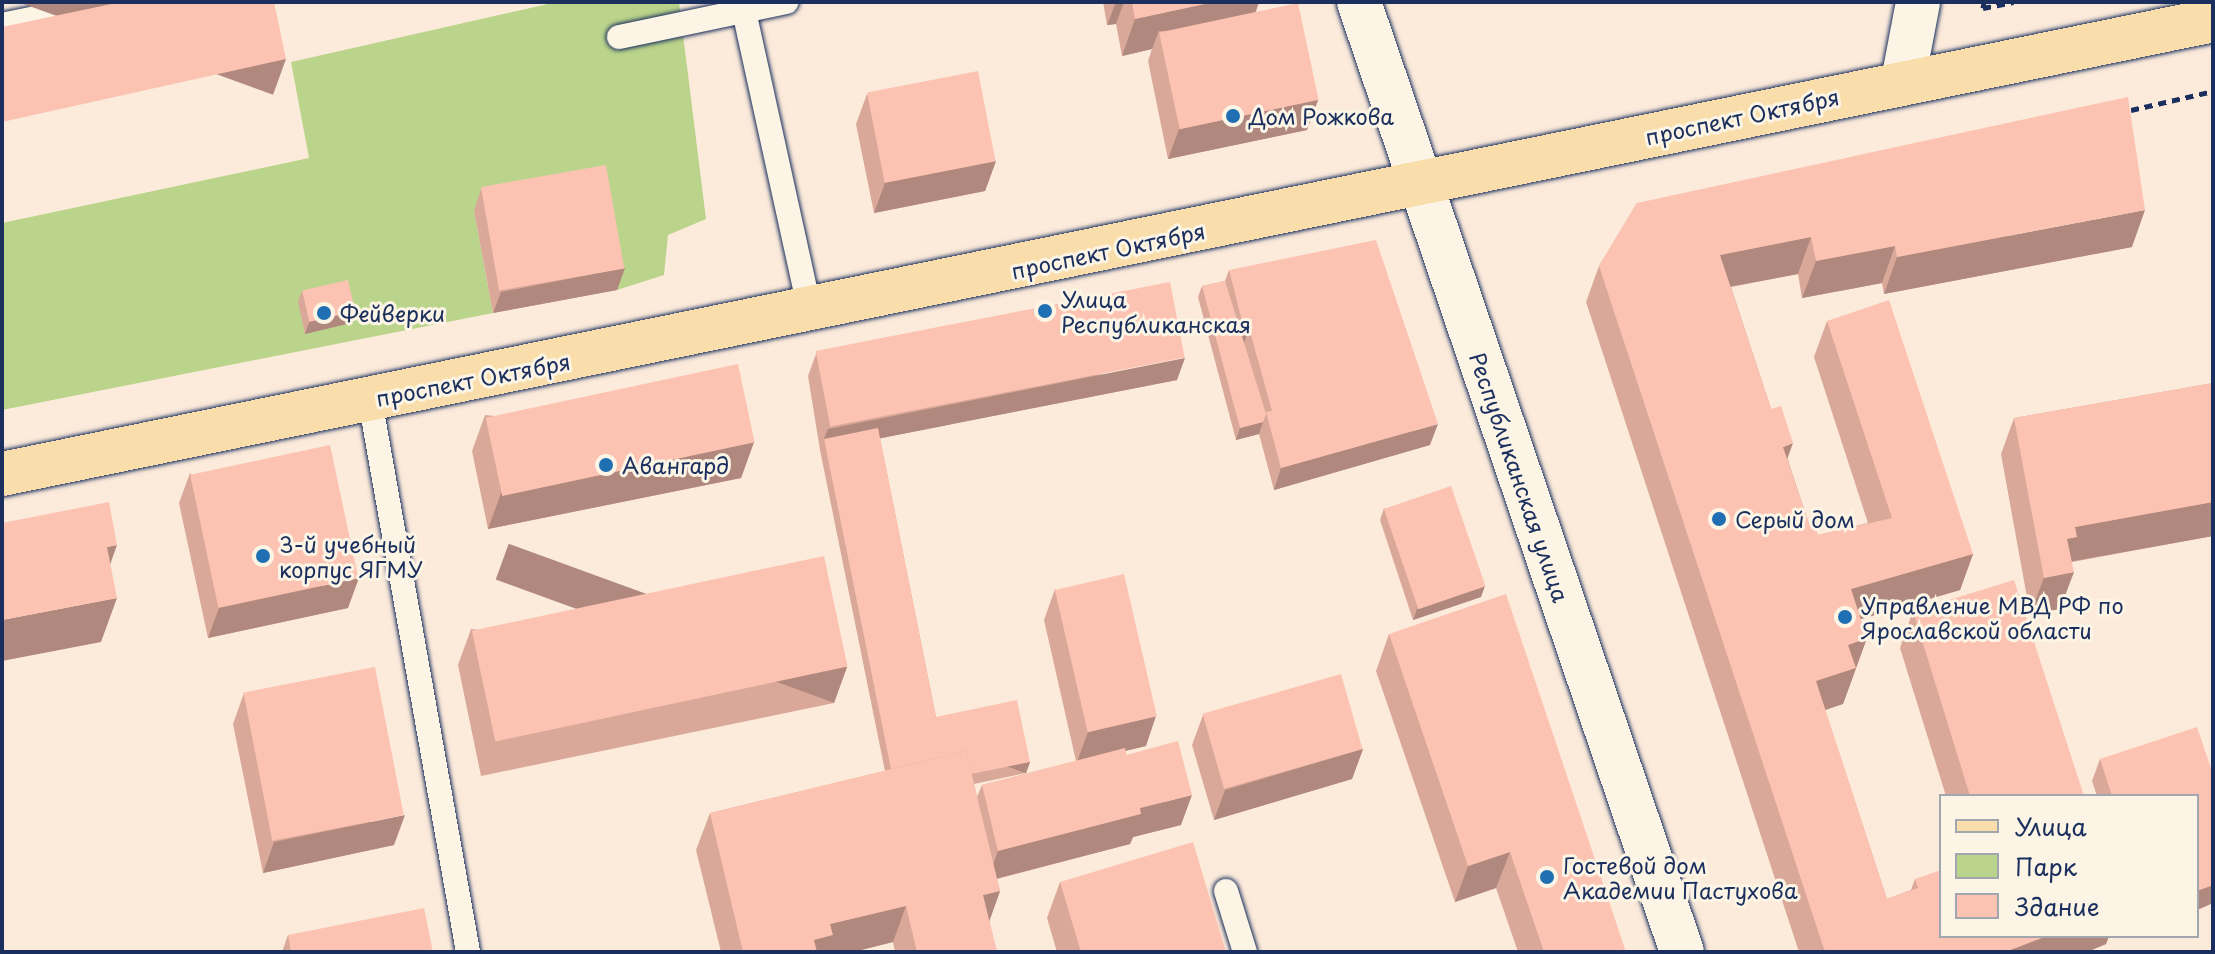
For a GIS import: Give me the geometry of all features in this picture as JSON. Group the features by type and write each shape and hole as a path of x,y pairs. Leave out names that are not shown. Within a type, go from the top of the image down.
{"main road":[{"name":"Республиканская улица","path":"1359,2 1682,952"},
{"path":"1903,81 1918,2"},
{"name":"проспект Октября","path":"2,474 810,312 1421,186 1903,81 2213,20"}],"lane":[{"path":"2,25 114,2"},
{"path":"619,37 743,6 786,2"},
{"path":"743,6 810,312"},
{"path":"370,400 468,952"},
{"path":"1226,891 1245,952"}],"path":[{"path":"1984,2 1983,8 2013,2"},
{"path":"2131,110 2213,91"}],"green space":[{"path":"557,2 679,2 706,219 668,235 664,275 617,290 597,187 474,211 493,313 2,410 2,223 309,158 291,62"}],"building":[{"path":"121,2 274,2 286,59 2,122 2,27"},
{"path":"1132,2 1214,2 1135,19"},
{"path":"1298,3 1319,100 1180,129 1159,33"},
{"path":"978,71 996,161 885,183 867,93"},
{"name":"Серый дом","path":"2128,97 2145,210 1897,257 1895,246 1816,261 1811,237 1720,255 1771,409 1781,406 1793,443 1783,447 1809,524 1814,522 1818,535 1892,518 1827,321 1889,300 1973,554 1851,589 1867,638 1848,645 1856,668 1816,681 1887,899 1918,888 1915,879 1939,871 1939,938 2042,938 2005,952 1825,952 1599,266 1637,203"},
{"path":"606,165 624,268 499,290 481,187"},
{"path":"1376,240 1438,424 1281,468 1266,412 1272,411 1249,328 1244,329 1229,270"},
{"path":"348,280 355,311 309,322 302,291"},
{"path":"1225,281 1266,414 1263,422 1240,428 1202,286"},
{"path":"1170,282 1185,358 830,426 816,351"},
{"path":"738,364 755,442 502,496 486,418"},
{"path":"2213,383 2213,502 2075,527 2077,537 2067,539 2074,572 2044,578 2014,418"},
{"path":"878,428 936,717 1017,700 1030,762 971,774 966,751 891,769 824,439"},
{"name":"3-й учебный корпус ЯГМУ","path":"330,445 358,578 218,608 190,475"},
{"path":"1451,486 1486,586 1418,609 1384,509"},
{"path":"109,502 117,545 107,547 117,598 2,620 2,523"},
{"path":"824,556 847,667 495,741 472,631"},
{"path":"1124,574 1157,716 1088,732 1055,590"},
{"path":"2014,580 2083,794 1969,794 1913,611"},
{"path":"1506,594 1626,952 1544,952 1510,852 1468,866 1389,634"},
{"path":"375,667 404,815 272,841 243,693"},
{"path":"1341,674 1362,749 1224,789 1203,714"},
{"path":"2197,727 2213,774 2213,885 2199,890 2199,794 2111,794 2100,759"},
{"path":"1178,741 1192,795 1140,808 1141,814 998,851 982,785 1125,748 1126,755"},
{"path":"966,751 1000,891 983,895 997,952 917,952 906,906 830,924 833,935 814,940 817,952 743,952 710,813"},
{"path":"1193,842 1226,952 1081,952 1060,882"},
{"path":"424,908 433,952 291,952 288,935"}],"place":[{"name":"Дом Рожкова","path":"1233,116"},
{"name":"Улица Республиканская","path":"1045,311"},
{"name":"Фейверки","path":"324,313"},
{"name":"Авангард","path":"606,465"},
{"name":"Серый дом","path":"1719,519"},
{"name":"3-й учебный корпус ЯГМУ","path":"263,556"},
{"name":"Управление МВД РФ по Ярославской области","path":"1845,617"},
{"name":"Гостевой дом Академии Пастухова","path":"1547,877"}]}
